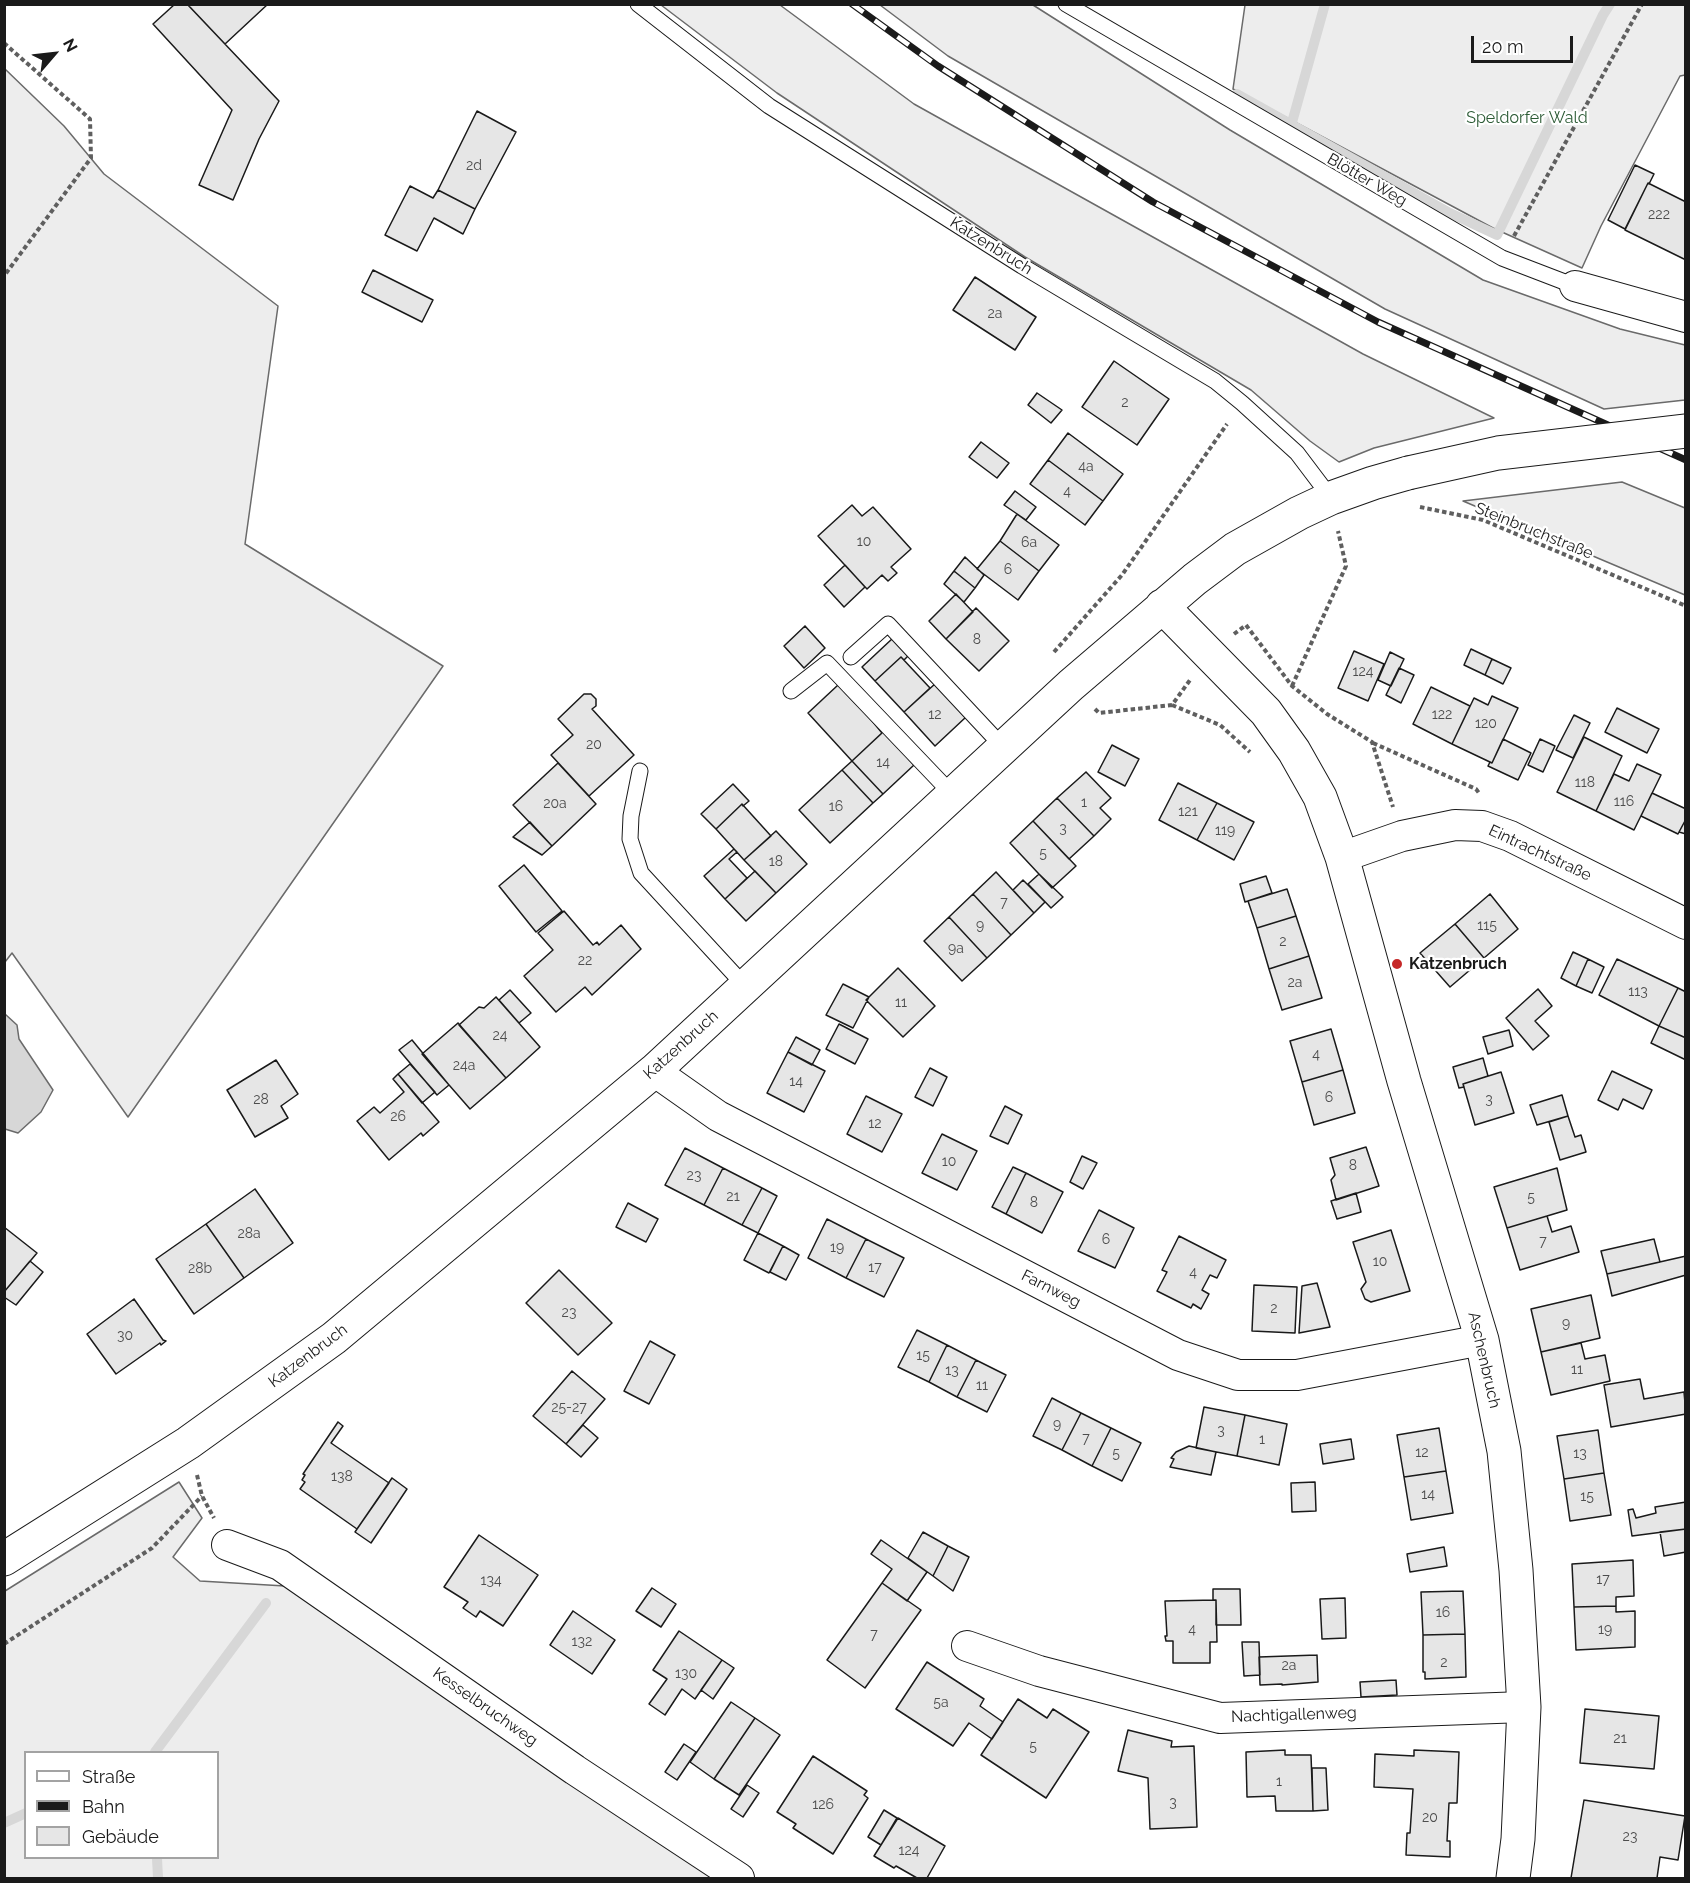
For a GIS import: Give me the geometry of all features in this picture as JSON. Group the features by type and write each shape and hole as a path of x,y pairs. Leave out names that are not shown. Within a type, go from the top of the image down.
{"street":[{"name":"Blötter Weg","path":"1575,286 1686,317"},
{"name":"Katzenbruch","path":"4,1559 188,1443 334,1338 654,1071 1071,685 1162,606 1235,549 1330,498 1408,473 1498,453 1686,432"},
{"path":"1162,606 1266,712 1294,751 1320,797 1342,857"},
{"name":"Eintrachtstraße","path":"1342,857 1402,836 1455,825 1482,826 1510,836 1686,924"},
{"name":"Aschenbruch","path":"1342,857 1404,1081 1482,1340 1504,1451 1516,1570 1524,1707 1518,1839 1513,1878"},
{"name":"Farnweg","path":"654,1071 718,1116 1179,1355 1238,1375 1297,1375 1482,1340"},
{"name":"Kesselbruchweg","path":"227,1545 280,1565 575,1770 739,1878"},
{"name":"Nachtigallenweg","path":"967,1646 1039,1671 1220,1718 1524,1707"}],"lane":[{"name":"Katzenbruch","path":"638,4 770,106 1022,266 1215,381 1297,453 1330,498"},
{"name":"Blötter Weg","path":"1066,4 1502,258 1575,286"},
{"path":"851,657 888,624 1004,747"},
{"path":"791,691 827,663 952,794"},
{"path":"640,771 631,816 630,839 641,873 745,986"}],"path":[{"path":"1502,258 1642,4"},
{"path":"4,43 90,119 91,158 4,276"},
{"name":"Steinbruchstraße","path":"1373,483 1411,505 1483,520 1686,606"},
{"path":"1292,686 1346,566 1330,498"},
{"path":"1209,654 1245,625 1292,686 1327,714 1372,742 1476,789 1510,836"},
{"path":"1172,705 1220,725 1253,754"},
{"path":"1372,742 1402,836"},
{"path":"4,1644 152,1548 202,1496"}],"shaded area":[{"path":"661,5 780,5 914,104 1363,354 1494,418 1374,448 1339,462 1310,441 1251,390 1025,257 777,93"},
{"path":"880,5 1033,5 1230,130 1483,280 1620,329 1685,345 1685,400 1604,409 1385,309 948,56"},
{"name":"Speldorfer Wald","path":"1245,5 1685,5 1685,75 1680,76 1601,226 1582,268 1493,228 1233,89"},
{"path":"5,69 64,126 104,174 278,306 245,544 443,666 128,1117 12,953 5,962"},
{"path":"1622,482 1685,508 1685,595 1463,501"},
{"path":"5,1014 17,1025 19,1039 53,1090 41,1112 18,1133 5,1129"},
{"path":"179,1482 202,1518 173,1557 200,1581 285,1586 716,1878 5,1878 5,1591"}],"building":[{"path":"175,4 187,4 279,101 259,139 233,200 199,185 232,110 153,24"},
{"path":"191,4 268,4 225,44 189,6"},
{"path":"477,111 516,132 475,209 438,190"},
{"path":"1635,165 1654,174 1625,229 1608,220"},
{"path":"1648,183 1686,202 1686,260 1625,230"},
{"path":"410,186 433,198 438,190 475,209 463,234 434,218 417,251 385,235"},
{"path":"373,270 433,300 422,322 362,292"},
{"path":"975,277 1036,317 1015,350 953,310"},
{"path":"1114,361 1169,399 1137,445 1082,407"},
{"path":"1037,393 1062,410 1051,423 1028,405"},
{"path":"1068,433 1123,474 1103,501 1048,460"},
{"path":"981,442 1009,463 997,478 969,457"},
{"path":"1048,460 1103,501 1085,525 1030,484"},
{"path":"1015,491 1036,507 1026,520 1004,505"},
{"path":"852,505 862,516 873,507 911,549 891,567 897,573 888,581 882,575 867,589 818,536"},
{"path":"1017,514 1059,545 1039,571 1000,541"},
{"path":"1000,541 1039,571 1018,600 977,569"},
{"path":"965,557 984,575 975,588 954,571"},
{"path":"845,565 865,587 844,607 824,585"},
{"path":"954,571 975,588 964,602 944,584"},
{"path":"956,594 973,612 946,639 929,621"},
{"path":"976,608 1009,641 979,671 946,639"},
{"path":"805,626 825,648 804,668 784,646"},
{"path":"893,638 909,655 904,660 901,657 875,681 862,667"},
{"path":"1471,649 1492,659 1485,675 1464,665"},
{"path":"1354,651 1384,664 1368,701 1338,688"},
{"path":"1390,652 1404,659 1391,686 1378,680"},
{"path":"901,657 930,688 904,712 875,681"},
{"path":"1492,659 1511,668 1503,684 1485,675"},
{"path":"1399,668 1414,675 1401,703 1386,695"},
{"path":"936,683 966,717 935,746 904,712"},
{"path":"838,685 860,706 882,733 852,761 808,713"},
{"path":"1431,687 1470,706 1452,744 1413,724"},
{"path":"584,694 591,694 596,699 596,706 592,709 634,755 589,796 551,755 573,735 558,719"},
{"path":"1492,696 1518,708 1492,763 1452,744 1474,698 1488,705"},
{"path":"1617,708 1659,729 1647,753 1605,732"},
{"path":"1574,715 1590,723 1573,758 1556,750"},
{"path":"884,731 914,765 883,794 852,761"},
{"path":"1584,737 1622,756 1596,811 1557,792"},
{"path":"1503,739 1531,753 1518,780 1488,766 1490,762 1492,763"},
{"path":"1540,739 1555,746 1543,772 1528,765"},
{"path":"1112,745 1139,759 1125,786 1098,772"},
{"path":"852,761 883,794 873,803 842,770"},
{"path":"558,763 596,804 552,846 513,805"},
{"path":"1637,764 1661,775 1634,830 1596,811 1614,774 1629,781"},
{"path":"842,770 873,803 830,843 799,810"},
{"path":"1086,772 1111,798 1100,808 1111,819 1094,836 1057,798"},
{"path":"1178,783 1217,803 1197,840 1159,820"},
{"path":"733,784 749,801 743,806 742,804 716,829 701,814"},
{"path":"1652,793 1686,809 1686,819 1678,834 1641,816"},
{"path":"1057,798 1094,836 1069,859 1033,821"},
{"path":"1217,803 1254,822 1234,860 1197,840"},
{"path":"742,804 771,836 744,860 716,829"},
{"path":"1686,819 1686,834 1679,832"},
{"path":"1033,821 1076,866 1052,888 1010,843"},
{"path":"530,822 552,846 542,855 513,837"},
{"path":"776,831 807,864 776,893 744,860"},
{"path":"734,849 737,852 729,859 747,878 725,899 704,876"},
{"path":"524,865 562,911 536,932 499,886"},
{"path":"755,871 776,893 746,921 725,899"},
{"path":"996,872 1034,913 1011,935 973,894"},
{"path":"1039,874 1063,897 1051,908 1028,884"},
{"path":"1266,876 1272,893 1245,902 1240,884"},
{"path":"1023,880 1045,902 1034,913 1013,890"},
{"path":"1287,889 1296,916 1257,928 1248,901"},
{"path":"973,894 1011,935 987,958 949,917"},
{"path":"1490,894 1518,929 1484,958 1455,924"},
{"path":"564,911 593,945 597,942 599,945 621,925 641,949 592,995 585,987 556,1012 524,976 553,950 538,933"},
{"path":"1296,916 1309,956 1269,969 1257,928"},
{"path":"949,917 987,958 962,981 924,941"},
{"path":"1455,924 1484,958 1450,987 1420,953"},
{"path":"1573,952 1588,959 1576,986 1561,978"},
{"path":"1309,956 1322,998 1282,1010 1269,969"},
{"path":"1588,959 1604,967 1592,993 1576,986"},
{"path":"1617,959 1678,988 1659,1026 1599,995"},
{"path":"898,968 935,1006 903,1037 866,1000"},
{"path":"843,984 869,997 853,1028 826,1015"},
{"path":"1678,988 1686,992 1686,1038 1659,1026"},
{"path":"1538,989 1552,1006 1535,1021 1549,1036 1533,1050 1506,1018"},
{"path":"510,990 531,1013 519,1023 499,1000"},
{"path":"496,997 540,1047 506,1078 459,1025 479,1007 484,1008"},
{"path":"458,1023 506,1078 470,1109 422,1054"},
{"path":"839,1024 868,1039 855,1064 826,1049"},
{"path":"1659,1026 1686,1038 1686,1060 1651,1043"},
{"path":"1331,1029 1343,1070 1302,1082 1290,1041"},
{"path":"1509,1030 1513,1046 1488,1054 1483,1037"},
{"path":"796,1037 820,1050 812,1065 788,1052"},
{"path":"412,1040 449,1085 437,1095 399,1050"},
{"path":"788,1052 825,1071 804,1112 767,1093"},
{"path":"1483,1058 1488,1076 1463,1084 1464,1087 1459,1088 1453,1067"},
{"path":"276,1060 298,1094 281,1106 288,1118 255,1137 227,1090"},
{"path":"410,1064 435,1092 422,1103 398,1074"},
{"path":"930,1068 947,1077 933,1106 915,1097"},
{"path":"1343,1070 1355,1113 1314,1125 1302,1082"},
{"path":"1612,1071 1652,1090 1643,1109 1623,1099 1618,1110 1598,1100"},
{"path":"1501,1072 1514,1113 1475,1125 1463,1084"},
{"path":"398,1074 439,1122 423,1136 421,1133 389,1160 357,1121 374,1107 380,1113 404,1092 393,1079"},
{"path":"1562,1095 1568,1116 1537,1125 1530,1105"},
{"path":"866,1096 902,1114 882,1152 847,1134"},
{"path":"1005,1106 1022,1115 1008,1144 990,1136"},
{"path":"1568,1116 1575,1137 1581,1135 1586,1152 1560,1160 1549,1122"},
{"path":"942,1134 977,1151 957,1190 922,1173"},
{"path":"1366,1147 1379,1186 1336,1200 1331,1180 1335,1175 1330,1158"},
{"path":"685,1148 723,1168 704,1205 665,1185"},
{"path":"1082,1156 1097,1163 1083,1189 1070,1182"},
{"path":"1013,1167 1026,1173 1006,1214 992,1207"},
{"path":"723,1168 762,1188 742,1225 704,1205"},
{"path":"1557,1168 1567,1210 1507,1228 1494,1187"},
{"path":"1026,1173 1063,1192 1042,1233 1006,1214"},
{"path":"762,1188 777,1196 758,1233 742,1225"},
{"path":"255,1189 293,1243 244,1278 206,1224"},
{"path":"1356,1193 1361,1212 1337,1219 1331,1201"},
{"path":"628,1203 658,1219 646,1242 616,1227"},
{"path":"1099,1210 1134,1228 1115,1268 1078,1251"},
{"path":"1547,1216 1552,1232 1571,1226 1579,1252 1520,1270 1507,1228"},
{"path":"827,1219 866,1239 846,1278 808,1258"},
{"path":"206,1224 244,1278 194,1314 156,1259"},
{"path":"4,1227 37,1253 4,1292"},
{"path":"1391,1230 1410,1291 1371,1302 1365,1299 1361,1289 1366,1282 1353,1242"},
{"path":"758,1233 783,1246 769,1273 744,1260"},
{"path":"1179,1236 1226,1260 1217,1278 1210,1275 1202,1290 1209,1294 1201,1309 1193,1304 1191,1308 1157,1291 1167,1272 1162,1270"},
{"path":"866,1239 904,1258 884,1297 846,1278"},
{"path":"1654,1239 1660,1262 1607,1274 1601,1251"},
{"path":"783,1246 799,1255 786,1280 770,1272"},
{"path":"1686,1256 1686,1275 1612,1296 1607,1274"},
{"path":"30,1261 43,1272 16,1305 4,1297 4,1292"},
{"path":"559,1270 612,1323 578,1355 526,1303"},
{"path":"1317,1283 1330,1327 1299,1333 1302,1286"},
{"path":"1254,1285 1297,1287 1295,1333 1252,1331"},
{"path":"1591,1295 1600,1338 1541,1352 1531,1309"},
{"path":"134,1299 166,1341 116,1374 87,1334"},
{"path":"917,1330 947,1345 929,1382 898,1367"},
{"path":"650,1341 675,1355 649,1404 624,1391"},
{"path":"1581,1343 1585,1359 1605,1355 1610,1381 1551,1395 1541,1352"},
{"path":"947,1345 976,1360 957,1397 929,1382"},
{"path":"976,1360 1006,1375 987,1412 957,1397"},
{"path":"572,1371 605,1399 566,1444 533,1416"},
{"path":"1640,1379 1644,1399 1684,1392 1686,1414 1611,1427 1604,1385"},
{"path":"1052,1398 1081,1413 1062,1450 1033,1436"},
{"path":"1204,1407 1245,1415 1237,1456 1196,1448"},
{"path":"1081,1413 1111,1428 1092,1466 1062,1450"},
{"path":"1245,1415 1287,1424 1279,1465 1237,1456"},
{"path":"338,1422 343,1426 331,1443 389,1483 357,1529 300,1489 305,1482 302,1480 305,1475 303,1474"},
{"path":"583,1425 598,1438 581,1457 566,1444"},
{"path":"1111,1428 1141,1443 1122,1481 1092,1466"},
{"path":"1439,1428 1446,1471 1404,1477 1397,1435"},
{"path":"1598,1430 1604,1473 1564,1479 1557,1436"},
{"path":"1351,1439 1354,1459 1323,1464 1320,1444"},
{"path":"1189,1446 1216,1452 1211,1475 1170,1467 1174,1459 1171,1458 1176,1452"},
{"path":"1446,1471 1453,1513 1411,1520 1404,1477"},
{"path":"1604,1473 1611,1515 1570,1521 1564,1479"},
{"path":"392,1478 407,1489 371,1543 355,1532"},
{"path":"1315,1482 1316,1511 1292,1512 1291,1483"},
{"path":"1686,1502 1686,1529 1632,1536 1628,1510 1633,1509 1636,1518 1656,1513 1655,1507"},
{"path":"1686,1529 1686,1552 1664,1556 1660,1532"},
{"path":"923,1532 948,1546 933,1576 908,1558"},
{"path":"479,1535 538,1575 503,1626 480,1611 476,1617 463,1608 468,1602 444,1587"},
{"path":"881,1540 927,1572 907,1601 882,1583 892,1569 871,1554"},
{"path":"948,1546 969,1557 953,1591 933,1576"},
{"path":"1444,1547 1447,1566 1410,1572 1407,1554"},
{"path":"1633,1560 1634,1596 1616,1597 1616,1606 1574,1607 1572,1564"},
{"path":"882,1583 921,1610 865,1688 827,1660"},
{"path":"652,1588 676,1604 661,1627 636,1611"},
{"path":"1213,1589 1240,1589 1241,1625 1216,1625 1216,1600 1213,1600"},
{"path":"1463,1591 1465,1634 1423,1635 1421,1592"},
{"path":"1345,1598 1346,1638 1322,1639 1320,1599"},
{"path":"1216,1600 1217,1642 1210,1642 1210,1663 1173,1663 1173,1641 1166,1641 1165,1636 1167,1636 1165,1601"},
{"path":"1616,1606 1616,1612 1635,1611 1635,1647 1576,1650 1574,1607"},
{"path":"573,1611 615,1640 592,1674 550,1645"},
{"path":"679,1631 722,1660 695,1699 682,1689 665,1715 649,1704 667,1679 653,1670"},
{"path":"1465,1634 1466,1677 1425,1679 1423,1635"},
{"path":"1242,1642 1259,1642 1260,1675 1244,1676"},
{"path":"1317,1655 1318,1682 1260,1685 1259,1657"},
{"path":"722,1660 734,1668 713,1699 701,1690"},
{"path":"927,1662 984,1699 980,1706 1003,1722 992,1739 969,1723 953,1746 896,1709"},
{"path":"1396,1680 1397,1695 1361,1697 1360,1682"},
{"path":"1018,1699 1047,1718 1053,1709 1089,1732 1046,1798 981,1755"},
{"path":"731,1702 755,1718 714,1779 690,1762"},
{"path":"1585,1709 1659,1716 1654,1769 1580,1763"},
{"path":"755,1718 780,1735 739,1795 714,1779"},
{"path":"1128,1730 1172,1741 1171,1747 1194,1746 1197,1827 1150,1829 1148,1778 1118,1771"},
{"path":"684,1744 696,1752 677,1780 665,1772"},
{"path":"1285,1750 1285,1755 1311,1755 1313,1811 1276,1811 1275,1796 1247,1797 1246,1752"},
{"path":"1414,1750 1459,1752 1457,1803 1449,1803 1447,1841 1450,1841 1450,1857 1406,1855 1413,1789 1374,1787 1375,1754 1414,1756"},
{"path":"813,1756 867,1791 864,1795 868,1798 833,1854 793,1828 796,1824 777,1812"},
{"path":"1312,1768 1326,1768 1328,1810 1313,1811"},
{"path":"747,1785 759,1793 743,1817 731,1809"},
{"path":"1584,1800 1685,1816 1678,1860 1660,1857 1657,1878 1571,1878"},
{"path":"884,1810 897,1818 881,1845 868,1837"},
{"path":"898,1818 945,1846 927,1878 917,1878 874,1856"}],"waterway":[{"path":"1291,126 1325,4"},
{"path":"1237,94 1450,213 1497,235 1610,4"},
{"path":"156,1751 266,1603"},
{"path":"4,1823 24,1814"},
{"path":"157,1859 158,1878"}],"railway":[{"path":"852,4 938,66 1153,202 1378,322 1686,460"}],"place":[{"name":"Katzenbruch","path":"1397,964"}]}
